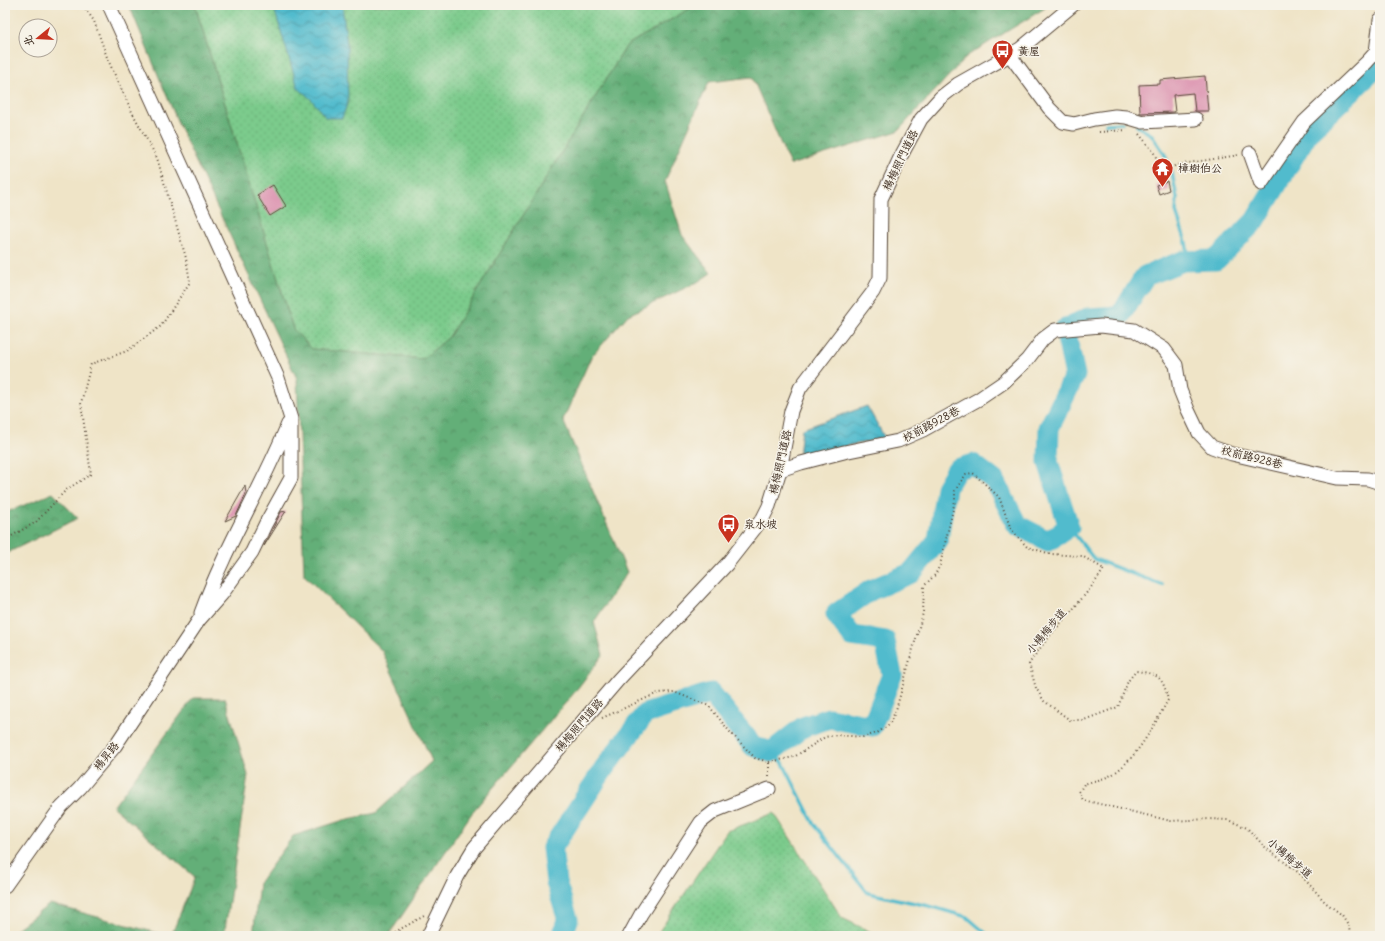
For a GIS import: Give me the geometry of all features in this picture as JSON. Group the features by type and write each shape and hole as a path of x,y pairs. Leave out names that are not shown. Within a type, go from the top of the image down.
{"street":[{"path":"109,5 278,378 291,418 291,478 252,552 222,594 198,620"},
{"name":"楊梅照門道路","path":"428,936 441,906 474,848 618,680 727,564 763,518 769,506 780,470 791,411 800,388 873,292 880,278 881,199 901,156 921,119 940,98 958,84 1020,49 1073,5"},
{"path":"1250,153 1261,184 1304,122 1376,52 1380,20"},
{"path":"1010,54 1049,108 1063,122 1074,124 1115,116 1131,124 1196,119"},
{"name":"校前路928巷","path":"780,470 844,452 898,441 923,430 980,399 1004,382 1027,360 1043,339 1055,330 1100,326 1134,330 1164,349 1176,365 1180,390 1199,433 1212,447 1232,454 1337,478 1368,479 1380,483"},
{"path":"198,620 214,578 271,465 291,418"},
{"name":"楊昇路","path":"5,886 61,807 80,788 116,746 198,620"},
{"path":"629,936 641,914 701,822 715,811 769,789"}],"path":[{"path":"5,540 36,522 66,490 91,474 80,403 91,364 127,351 161,326 190,282 186,258 157,158 132,112 108,60 94,22 83,5"},
{"path":"1164,173 1176,165 1250,153"},
{"name":"小楊梅步道","path":"769,762 794,757 825,737 838,735 863,737 877,733 889,725 896,710 923,613 924,586 935,575 940,566 955,501 955,491 966,474 973,473 999,497 1011,529 1027,547 1051,554 1082,556 1104,569 1074,609 1040,647 1029,664 1036,688 1044,701 1070,720 1084,720 1118,707 1128,681 1136,671 1154,673 1164,682 1168,700 1150,734 1134,754 1113,774 1084,784 1079,792 1083,800 1171,821 1209,819 1228,820 1247,828 1267,849 1299,873 1325,902 1342,915 1349,926 1350,936"},
{"path":"598,720 658,694 674,692 709,706 730,732 755,758 769,762 769,789"},
{"path":"388,936 441,906"}],"green space":[{"path":"129,5 195,5 293,329 312,349 423,359 449,337 627,45 696,5 1046,5 1045,8 967,56 898,131 790,165 752,77 709,82 665,181 682,235 711,273 696,283 628,315 591,357 563,420 627,572 594,622 603,655 574,693 474,810 388,936 253,936 259,883 293,836 344,820 376,813 432,761 382,651 304,575 297,379 181,130"},
{"path":"195,5 696,5 627,45 449,337 423,359 312,349 293,329"},
{"path":"53,493 78,518 5,554 5,513"},
{"path":"193,698 225,698 248,775 224,936 171,936 195,877 113,807"},
{"path":"774,813 842,918 879,936 656,936 727,831"},
{"path":"50,904 168,936 7,936"}],"water":[{"path":"273,5 342,5 347,44 348,102 342,118 326,118 311,99 298,88"},
{"path":"867,406 885,438 799,456 802,429"}],"building":[{"path":"1205,76 1208,111 1195,111 1193,93 1173,95 1175,112 1140,113 1139,85 1160,84 1160,80"},
{"name":"樟樹伯公","path":"1167,181 1169,190 1159,194 1156,185"},
{"path":"273,185 286,206 270,216 257,195"},
{"path":"245,486 246,494 236,516 225,521"},
{"path":"286,511 264,546 281,512"}],"waterway":[{"path":"562,936 568,920 556,882 552,848 605,767 645,714 711,693 753,746 771,752 803,727 829,718 872,726 892,675 885,641 852,636 836,614 871,590 911,573 938,540 946,488 957,469 973,464 995,481 1017,525 1048,541 1069,527 1048,462 1049,428 1075,375 1065,329 1088,318 1120,316 1145,276 1183,261 1216,260 1255,221 1309,131 1380,64"},
{"path":"1106,124 1122,123"},
{"path":"1137,126 1152,135 1164,153 1172,173 1177,198 1176,212 1186,242 1189,261"},
{"path":"1069,527 1094,559 1162,585"},
{"path":"771,752 783,763 814,824 868,893 929,906 967,917 989,936"},
{"path":"1149,936 1156,934 1174,936"}],"place":[{"name":"黃屋","path":"1002,70"},
{"name":"樟樹伯公","path":"1163,188"},
{"name":"泉水坡","path":"729,544"}]}
